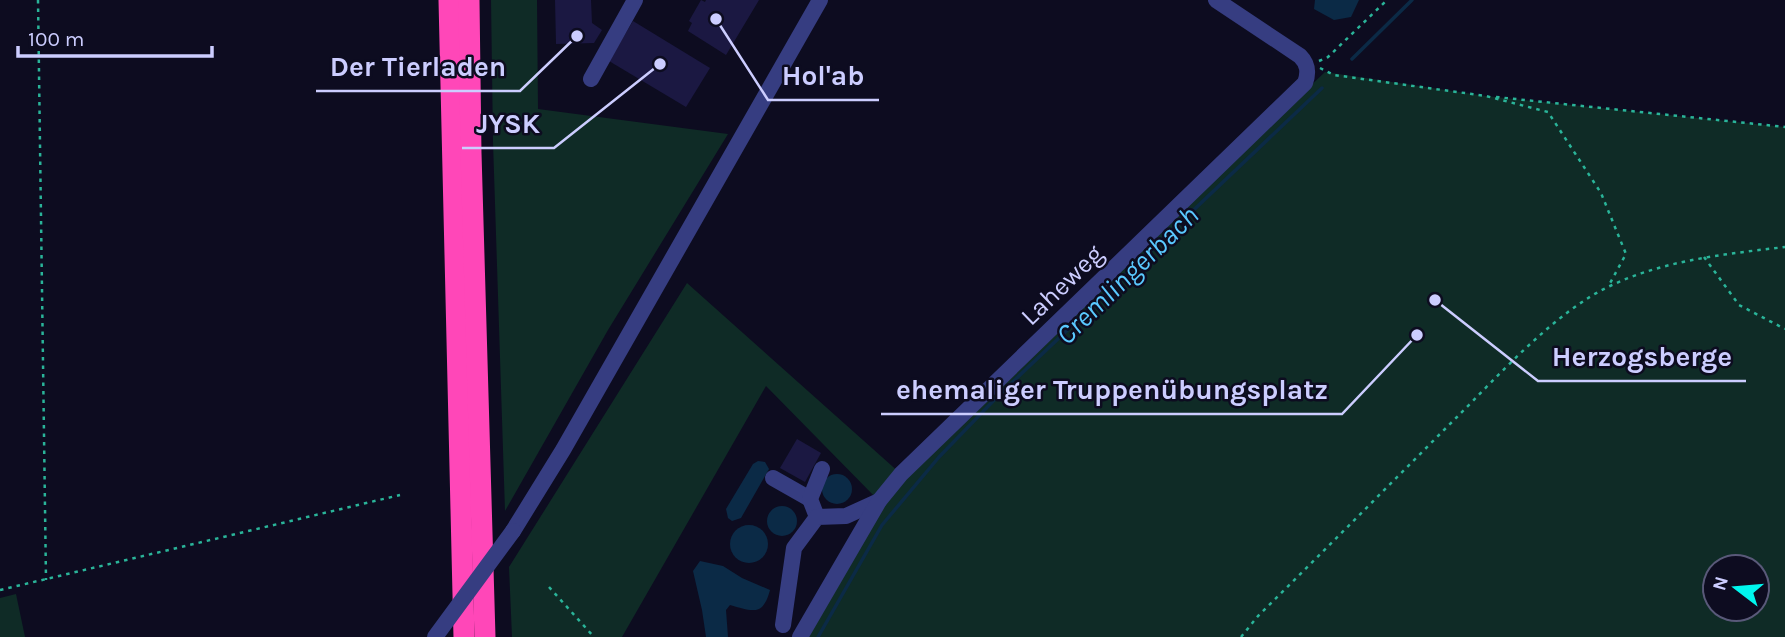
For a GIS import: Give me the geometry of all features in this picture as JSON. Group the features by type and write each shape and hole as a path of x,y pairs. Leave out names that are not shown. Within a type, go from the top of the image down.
{"highway":[{"path":"449,0 464,637"},
{"path":"469,0 477,409 485,637"}],"street":[{"path":"591,79 635,0"},
{"path":"435,637 513,531 563,450 820,0"},
{"path":"1216,0 1300,56 1307,64"},
{"name":"Laheweg","path":"800,637 879,501 901,474 1305,83 1307,64"},
{"path":"810,499 822,469"},
{"path":"773,478 810,499 817,517"},
{"path":"817,517 846,516 879,501"},
{"path":"783,625 794,548 817,517"}],"path":[{"path":"38,0 46,580"},
{"path":"1307,64 1328,57 1387,0"},
{"path":"1307,64 1326,69 1334,75 1486,96 1785,127"},
{"path":"1486,96 1548,113 1601,193 1626,254 1608,287"},
{"path":"1241,637 1268,606 1520,354 1570,312 1608,287 1647,272 1704,257 1785,247"},
{"path":"1704,257 1739,305 1785,329"},
{"path":"0,590 400,495"},
{"path":"549,587 594,637"}],"green space":[{"path":"491,0 537,0 538,109 728,134 608,330 505,511 493,142"},
{"path":"1325,72 1486,96 1785,127 1785,637 800,637 879,501 766,386 622,637 512,637 509,567 687,283 901,474"},
{"path":"16,594 25,637 0,637 0,598"}],"water":[{"path":"1315,0 1359,0 1351,17 1334,20 1314,9"},
{"path":"758,461 765,462 769,469 741,518 732,521 728,518 726,509 753,464"},
{"path":"837,474 843,475 851,483 851,495 843,503 837,504 831,503 823,495 822,489 823,483 831,475"},
{"path":"782,506 793,510 797,521 793,532 782,536 771,532 767,521 771,510"},
{"path":"749,525 763,530 768,544 763,558 749,563 735,558 730,544 735,530"},
{"path":"700,561 723,566 770,590 764,605 756,610 730,605 726,610 728,637 706,637 693,571"}],"building":[{"path":"555,0 591,0 592,23 602,30 594,43 556,44"},
{"path":"701,0 759,0 726,55 688,31 692,23 689,21"},
{"path":"633,21 710,68 686,107 609,61"},
{"path":"797,439 821,453 805,482 780,468"}],"waterway":[{"name":"Cremlingerbach","path":"1352,59 1412,0"},
{"name":"Cremlingerbach","path":"818,637 882,525 939,457 1001,393 1322,88"}],"place":[{"name":"Hol'ab","path":"716,19"},
{"name":"Der Tierladen","path":"577,36"},
{"name":"JYSK","path":"660,64"},
{"name":"Herzogsberge","path":"1435,300"},
{"name":"ehemaliger Truppenübungsplatz","path":"1417,335"}]}
